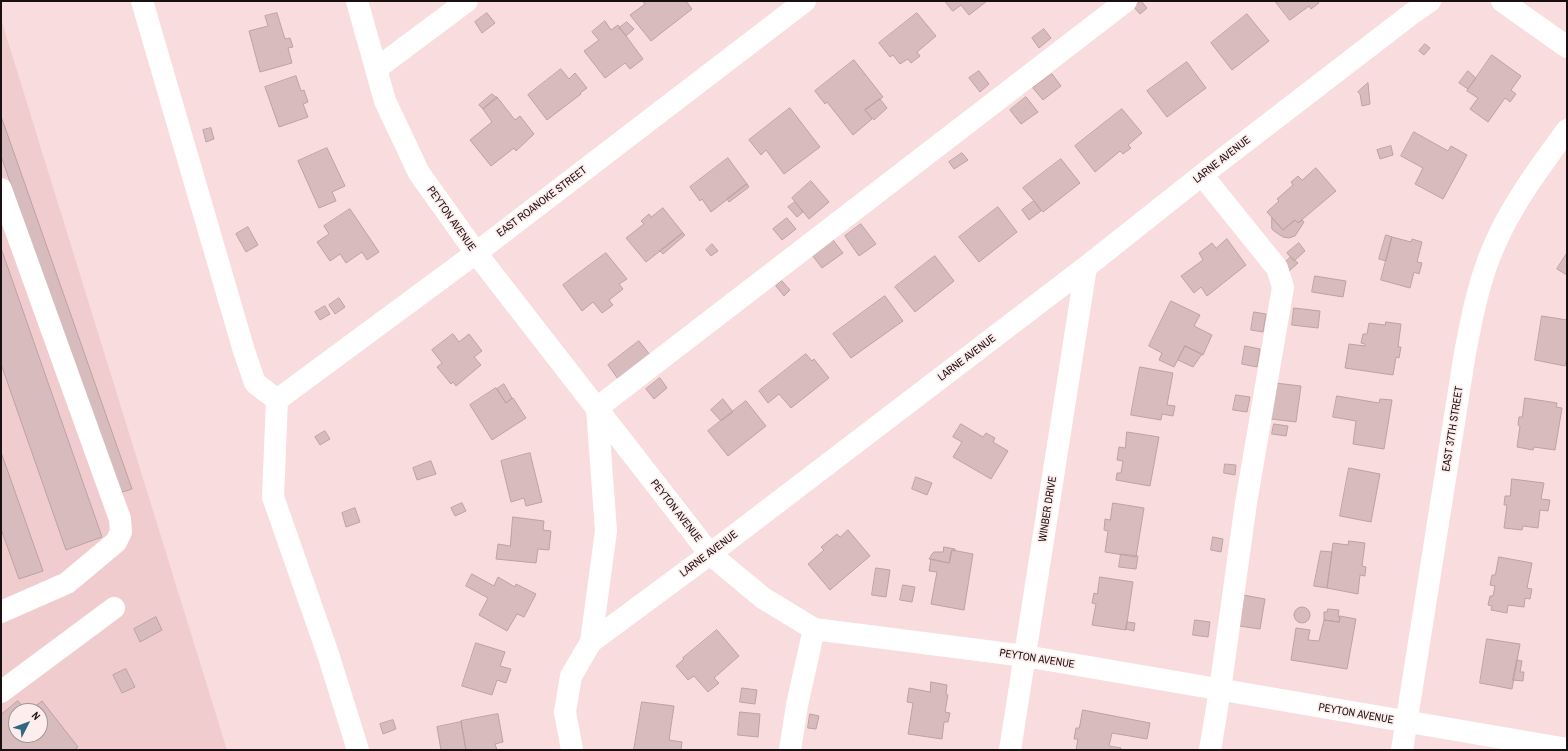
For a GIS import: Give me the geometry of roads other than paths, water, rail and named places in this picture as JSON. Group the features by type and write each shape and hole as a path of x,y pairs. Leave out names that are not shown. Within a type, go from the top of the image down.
{"street":[{"path":"142,1 244,351 255,383 277,400 273,496 328,654 358,750"},
{"name":"PEYTON AVENUE","path":"358,1 385,100 420,173 476,253 710,554 763,598 814,629 1025,656 1567,749"},
{"path":"376,69 467,1"},
{"name":"EAST ROANOKE STREET","path":"277,400 476,253 805,1"},
{"path":"591,642 606,531 596,408 1126,1"},
{"name":"LARNE AVENUE","path":"572,750 565,712 571,676 591,642 710,554 1086,267 1202,175 1430,1"},
{"path":"1502,1 1567,47"},
{"name":"EAST 37TH STREET","path":"1402,750 1465,353 1477,296 1493,247 1512,209 1567,130"},
{"path":"1202,175 1276,268 1283,288 1246,503 1220,690 1210,750"},
{"path":"1,188 120,519 121,532 116,542 67,583 1,612"},
{"name":"WINBER DRIVE","path":"1010,750 1086,267"},
{"path":"1,692 114,608"},
{"path":"790,750 814,629"}]}
